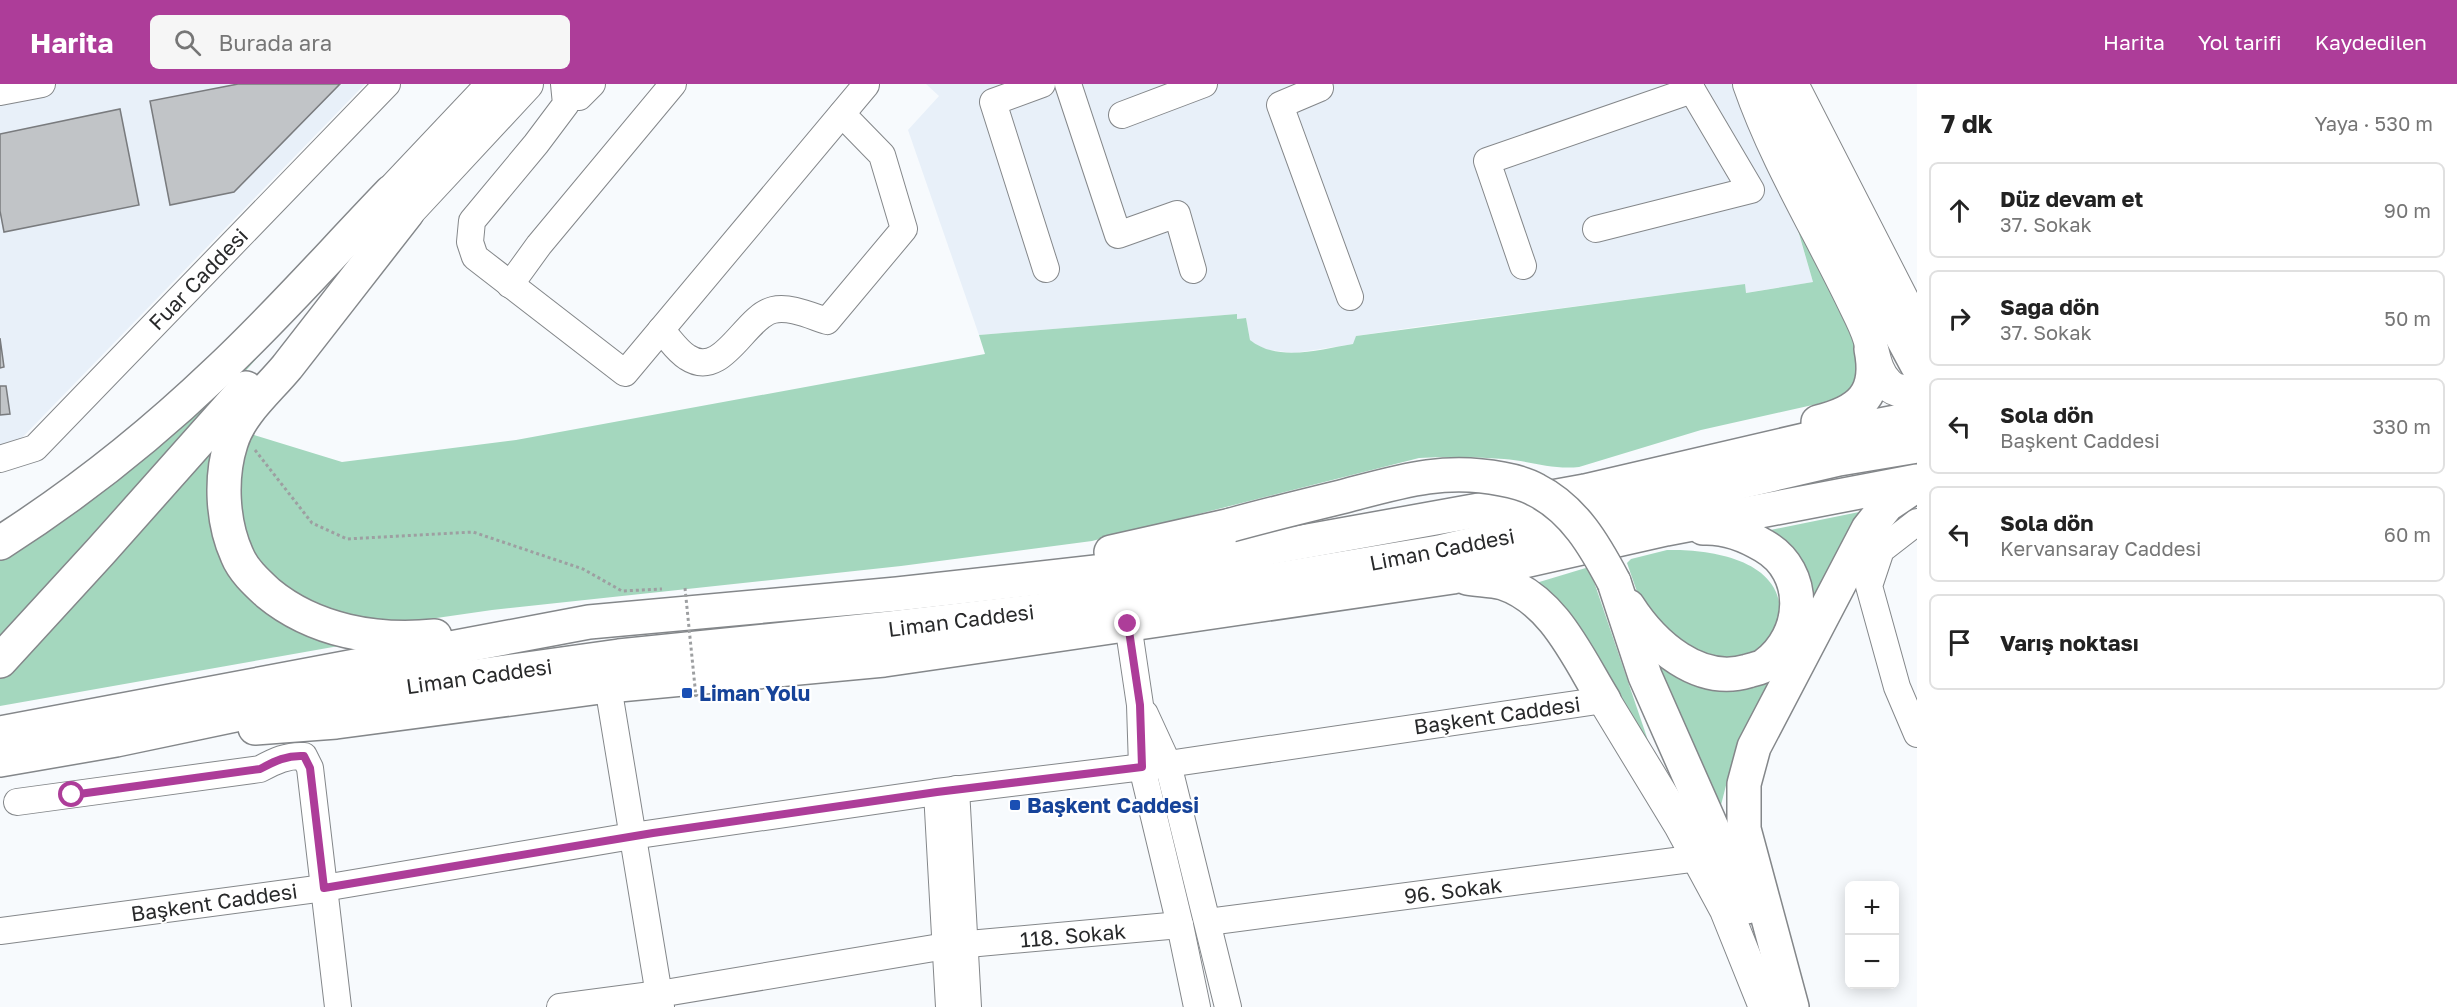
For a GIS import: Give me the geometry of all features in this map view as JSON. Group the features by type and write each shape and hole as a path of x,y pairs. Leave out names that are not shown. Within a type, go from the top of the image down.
{"highway":[{"path":"1766,84 1917,365"},
{"path":"399,203 285,368 244,417 231,442 225,473 226,515 237,555 254,580 284,606 318,623 363,635 407,637 589,622"},
{"path":"0,543 59,503 153,430 399,203"},
{"path":"0,661 299,328 399,203"},
{"path":"1638,478 1689,455 1829,420 1855,409 1870,393 1874,376 1872,349"},
{"name":"Liman Caddesi","path":"0,733 589,622 897,594 1202,560 1585,491 1817,437 1917,418"},
{"name":"Liman Caddesi","path":"0,760 116,740 302,701 619,656 891,628 1224,588 1439,552 1787,471 1917,446"},
{"path":"897,594 1062,563 1231,525 1401,481 1438,474 1475,473 1536,489 1565,510 1594,544 1614,582 1647,630 1669,652 1690,665 1716,674 1739,674 1764,666 1786,644 1797,620 1796,593 1790,572 1774,552 1746,536 1712,528 1666,529"},
{"path":"116,740 336,722 608,686 884,660 1453,577 1666,529 1917,480"},
{"path":"1774,1007 1744,829 1744,784 1754,747 1868,529 1887,505 1917,485"},
{"path":"1453,577 1503,583 1528,595 1557,623 1604,700"},
{"path":"1614,582 1644,676 1774,1007"}],"main road":[{"path":"399,203 493,84"},
{"path":"399,203 527,84"},
{"path":"1749,84 1756,105 1781,158 1857,309 1870,339 1880,372 1888,385 1899,391 1910,391 1917,387"},
{"path":"1792,84 1917,328"},
{"path":"1604,700 1698,858 1774,1007"}],"street":[{"path":"0,92 42,84"},
{"name":"Fuar Caddesi","path":"0,459 35,448 387,84"},
{"path":"565,90 579,97 592,84"},
{"path":"510,285 539,245 673,84"},
{"path":"565,90 566,104 472,221 470,242 475,257 625,373 865,84"},
{"path":"1042,84 993,102 1046,269"},
{"path":"1068,84 1118,236 1177,214 1193,270"},
{"path":"1122,115 1204,84"},
{"path":"1318,84 1320,88 1280,105 1350,297"},
{"path":"1523,266 1487,161 1690,87 1751,190 1596,230"},
{"path":"661,330 686,357 702,361 715,359 721,356 759,316 772,310 786,309 827,321 881,257 904,229 882,155 842,114"},
{"path":"1917,522 1881,550 1869,586 1907,685 1917,734"},
{"path":"1128,624 1140,705 1142,767 1197,1007"},
{"path":"608,686 660,1000"},
{"name":"Başkent Caddesi","path":"0,930 324,888 632,836 946,790 1168,764 1604,700"},
{"path":"1140,705 1168,764 1228,1007"},
{"path":"16,802 260,769 277,759 304,756 310,768 338,1007"},
{"path":"946,790 956,946 968,1007"},
{"name":"96. Sokak","path":"1208,922 1698,858"},
{"name":"118. Sokak","path":"560,1007 660,1000 956,946 1180,925"},
{"path":"948,1007 956,946"}],"path":[{"path":"238,430 277,476 312,523 346,539 473,532 583,569 622,591 664,589"},
{"path":"674,588 685,588 696,698"}],"shaded area":[{"path":"0,84 365,84 15,445 0,445"},
{"path":"926,84 1740,84 1792,211 1813,282 1745,293 1745,284 1416,327 1356,336 1354,344 1294,353 1269,350 1256,345 1250,340 1246,318 1237,319 1237,314 979,335 908,130 939,96"}],"green space":[{"path":"1795,220 1835,297 1854,341 1860,360 1860,373 1853,385 1835,400 1701,430 1579,467 1560,467 1493,458 1419,458 1092,541 901,566 492,610 388,625 296,607 247,551 235,470 251,434 342,462 516,440 985,354 979,335 1237,314 1237,319 1246,318 1250,340 1261,347 1287,353 1353,344 1356,336 1745,284 1746,293 1813,282"},
{"path":"297,313 60,580 0,640 0,561 55,526"},
{"path":"224,435 223,552 350,644 0,706 0,677"},
{"path":"1864,511 1805,628 1751,534"},
{"path":"1667,550 1703,552 1723,556 1758,570 1770,582 1778,598 1780,618 1777,627 1757,658 1700,662 1642,606 1627,563 1631,559"},
{"path":"1589,567 1656,764 1536,583"},
{"path":"1641,641 1677,671 1703,685 1717,689 1748,688 1778,673 1732,762 1721,805 1711,804"}],"building":[{"path":"238,84 340,84 234,192 170,205 150,101"},
{"path":"120,109 139,205 4,232 0,211 0,134"},
{"path":"0,338 4,367 0,368"},
{"path":"0,386 6,386 10,414 0,415"}],"place":[{"name":"Liman Yolu","path":"687,693"},
{"name":"Başkent Caddesi","path":"1015,805"}],"route":[{"path":"72,795 260,769 277,759 304,756 310,768 324,888 653,833 937,792 1142,767 1140,705 1128,624"}]}
